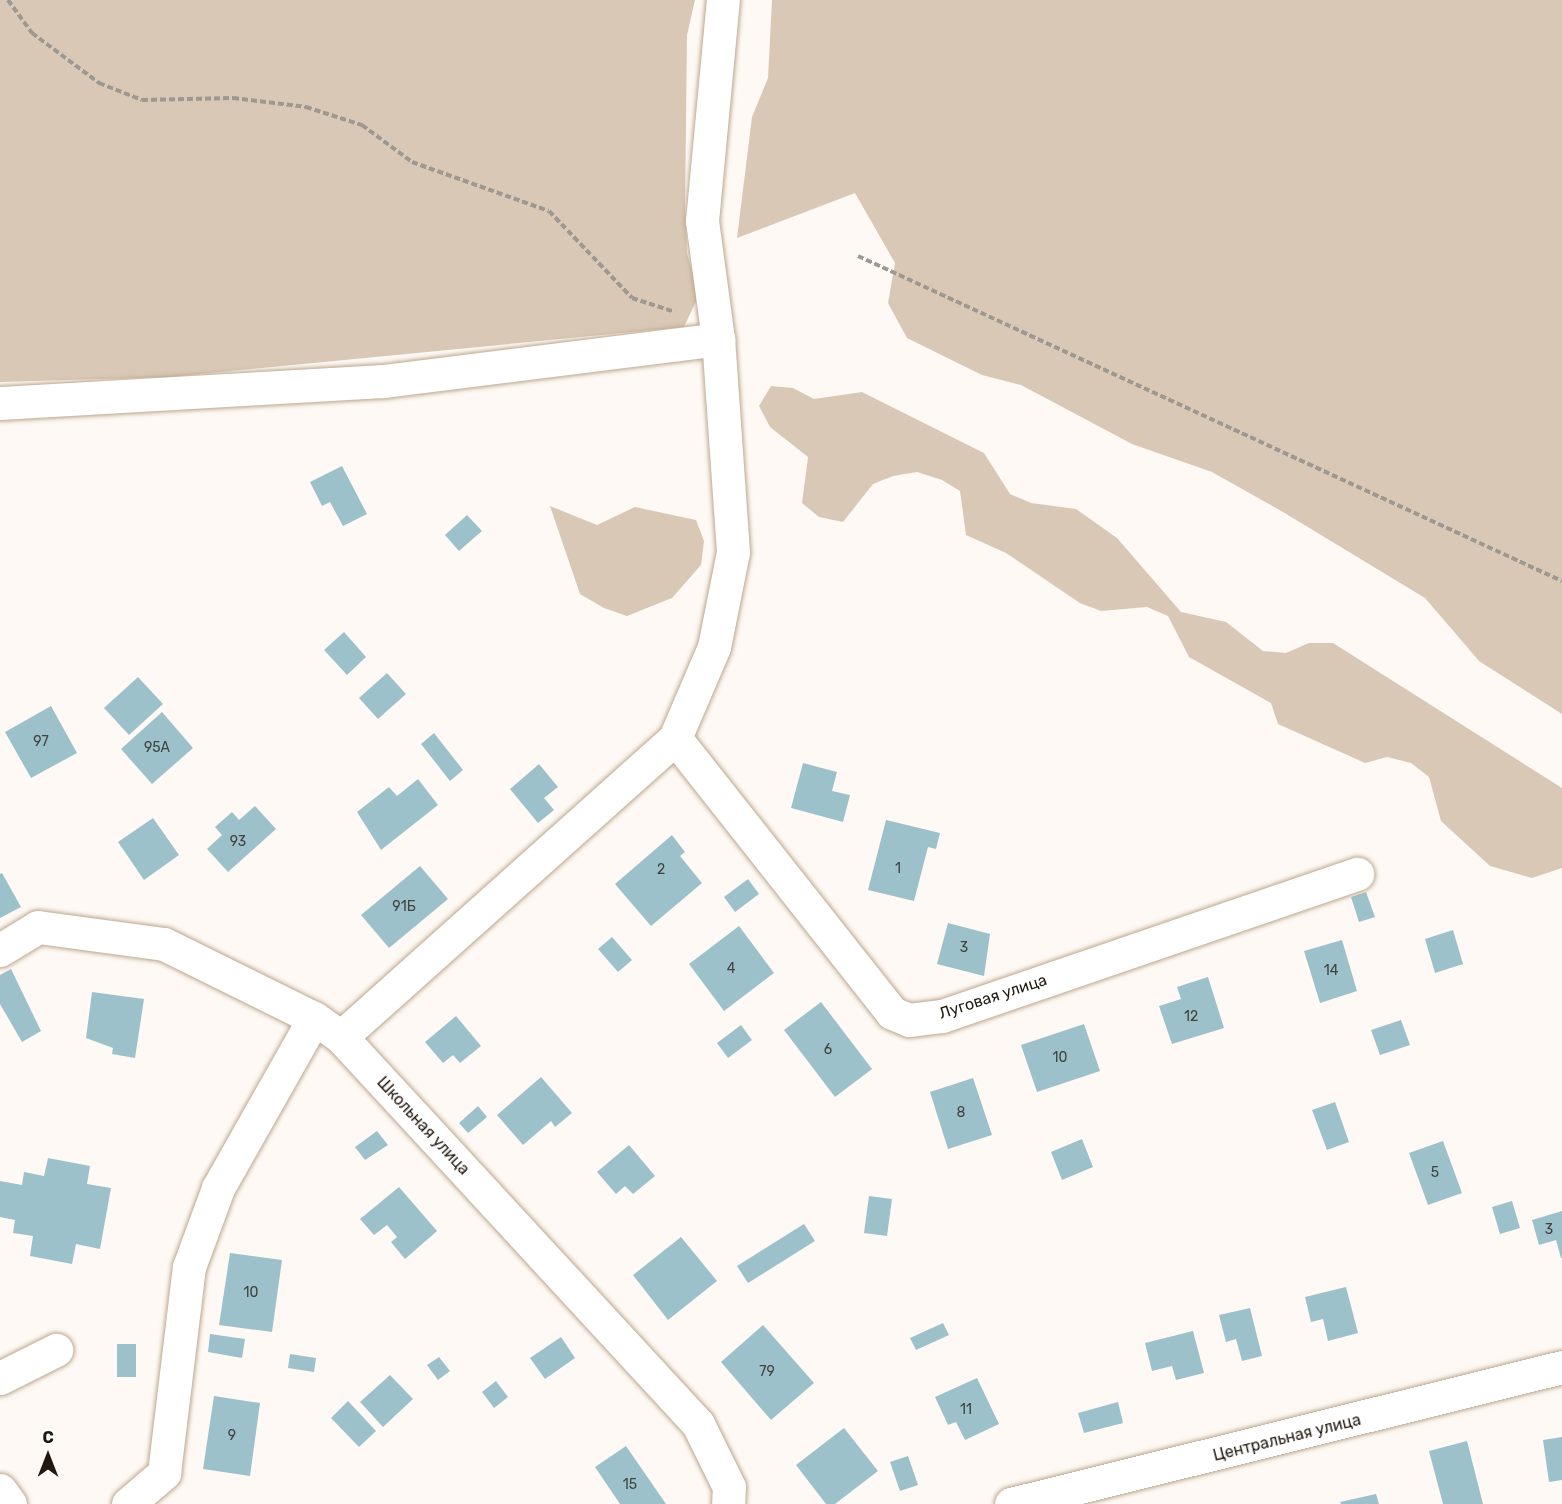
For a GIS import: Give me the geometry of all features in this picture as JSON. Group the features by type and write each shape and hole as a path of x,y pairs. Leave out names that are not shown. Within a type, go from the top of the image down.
{"street":[{"path":"341,1037 675,738 714,647 733,552 716,332 702,221 723,0"},
{"path":"0,403 382,381 716,332"},
{"name":"Луговая улица","path":"675,738 892,1013 909,1020 942,1016 1357,874"},
{"name":"Школьная улица","path":"0,950 38,927 164,944 314,1018 341,1037 698,1424 729,1487 728,1504"},
{"path":"128,1504 164,1473 189,1267 218,1188 314,1018"},
{"path":"0,1378 56,1350"},
{"name":"Центральная улица","path":"1011,1504 1562,1367"},
{"path":"0,1490 10,1504"}],"path":[{"path":"8,0 32,33 99,83 142,100 233,98 306,107 362,125 412,162 549,211 632,298 716,332"},
{"path":"858,256 1562,581"}],"shaded area":[{"path":"0,0 695,0 687,35 685,209 687,253 699,295 684,327 169,377 0,382"},
{"path":"772,0 1562,0 1562,714 1479,661 1425,598 1283,512 1212,472 1132,444 1021,385 982,375 907,338 888,303 895,263 855,193 737,238 752,117 768,78"},
{"path":"771,386 793,388 814,399 862,392 984,453 1010,494 1031,503 1076,509 1117,538 1181,612 1226,622 1263,651 1286,653 1309,643 1333,643 1562,788 1562,868 1532,878 1490,866 1441,821 1429,777 1411,763 1387,757 1365,763 1278,724 1271,703 1189,657 1168,616 1147,607 1101,611 1080,603 1006,553 966,535 960,491 942,480 917,472 893,476 873,484 843,522 819,517 802,503 808,457 770,427 759,406"},
{"path":"550,506 597,525 635,507 696,520 704,541 701,565 672,598 627,616 604,608 580,594"}],"building":[{"path":"342,466 367,514 343,526 330,502 322,506 310,482"},
{"path":"467,515 482,531 459,551 445,535"},
{"path":"344,632 366,657 347,675 324,650"},
{"path":"387,673 406,694 378,719 359,698"},
{"path":"138,677 163,704 129,735 104,708"},
{"path":"51,706 77,753 31,778 5,732"},
{"path":"162,712 193,748 152,784 121,749"},
{"path":"434,733 463,770 450,781 421,744"},
{"path":"803,763 837,772 832,791 850,795 843,822 791,808"},
{"path":"539,764 558,787 544,798 554,810 538,823 510,789"},
{"path":"418,779 438,805 381,850 357,812 389,787 397,796"},
{"path":"255,806 276,829 228,872 207,849 222,835 215,827 232,812 239,820"},
{"path":"153,818 179,855 144,880 118,842"},
{"path":"886,820 940,833 936,849 928,847 914,901 868,890"},
{"path":"672,835 685,852 680,856 702,883 651,926 615,884"},
{"path":"420,866 448,899 389,948 361,915"},
{"path":"2,873 21,907 0,918 0,874"},
{"path":"748,879 759,894 735,912 724,897"},
{"path":"1366,892 1375,917 1359,922 1351,897"},
{"path":"948,923 990,934 984,976 937,964"},
{"path":"739,926 774,973 724,1011 689,964"},
{"path":"1453,930 1463,964 1435,973 1425,939"},
{"path":"612,937 632,960 618,972 598,949"},
{"path":"1342,940 1357,991 1320,1003 1304,951"},
{"path":"11,969 41,1031 22,1042 0,1004 0,975"},
{"path":"1208,977 1224,1028 1172,1044 1159,1006 1181,999 1177,987"},
{"path":"92,992 144,999 135,1058 112,1054 113,1048 86,1038"},
{"path":"821,1002 872,1069 835,1097 784,1030"},
{"path":"456,1016 481,1046 460,1063 453,1055 443,1063 425,1042"},
{"path":"1401,1020 1410,1045 1380,1055 1371,1030"},
{"path":"1084,1024 1100,1071 1037,1092 1021,1045"},
{"path":"741,1025 752,1040 728,1058 717,1043"},
{"path":"541,1077 572,1113 555,1127 551,1121 523,1145 497,1115"},
{"path":"973,1078 992,1135 948,1149 930,1092"},
{"path":"1335,1102 1349,1142 1327,1150 1312,1110"},
{"path":"478,1106 487,1117 468,1133 459,1123"},
{"path":"377,1131 388,1145 365,1160 355,1147"},
{"path":"1082,1139 1093,1167 1062,1180 1051,1152"},
{"path":"1443,1141 1462,1193 1428,1205 1409,1153"},
{"path":"629,1145 655,1176 633,1194 625,1186 616,1194 597,1172"},
{"path":"48,1158 90,1166 87,1184 111,1188 100,1249 76,1244 72,1264 30,1256 33,1236 13,1233 15,1220 0,1217 0,1181 22,1185 24,1172 44,1176"},
{"path":"399,1187 437,1231 405,1259 391,1242 397,1237 387,1225 374,1235 360,1219"},
{"path":"869,1196 892,1199 887,1236 864,1233"},
{"path":"1512,1201 1520,1228 1500,1234 1492,1207"},
{"path":"1562,1211 1561,1258 1556,1240 1539,1245 1532,1220"},
{"path":"804,1224 815,1241 748,1283 737,1266"},
{"path":"681,1237 717,1281 668,1320 633,1275"},
{"path":"230,1253 282,1260 272,1332 219,1325"},
{"path":"1346,1287 1358,1333 1328,1341 1323,1319 1311,1322 1305,1297"},
{"path":"1250,1308 1262,1356 1242,1361 1236,1339 1226,1342 1219,1315"},
{"path":"943,1323 949,1335 916,1350 910,1338"},
{"path":"763,1325 814,1383 771,1420 721,1362"},
{"path":"1193,1331 1204,1373 1176,1380 1172,1366 1152,1371 1145,1343"},
{"path":"210,1334 245,1339 242,1358 208,1352"},
{"path":"561,1337 575,1358 545,1379 530,1358"},
{"path":"117,1344 136,1344 136,1377 117,1377"},
{"path":"290,1354 316,1358 314,1372 288,1368"},
{"path":"439,1357 450,1371 438,1380 427,1365"},
{"path":"390,1375 413,1399 383,1427 360,1402"},
{"path":"977,1378 999,1424 965,1440 956,1422 948,1425 935,1397"},
{"path":"496,1381 508,1397 494,1408 482,1392"},
{"path":"214,1396 260,1403 250,1476 203,1469"},
{"path":"348,1401 376,1431 359,1447 331,1418"},
{"path":"1118,1402 1123,1423 1084,1433 1078,1413"},
{"path":"844,1428 878,1471 835,1504 826,1504 796,1465"},
{"path":"1562,1437 1562,1480 1549,1482 1543,1440"},
{"path":"1467,1441 1483,1504 1443,1504 1429,1451"},
{"path":"626,1446 666,1504 620,1504 595,1467"},
{"path":"908,1456 918,1485 900,1491 890,1462"},
{"path":"1376,1494 1379,1504 1341,1504 1340,1502"}]}
